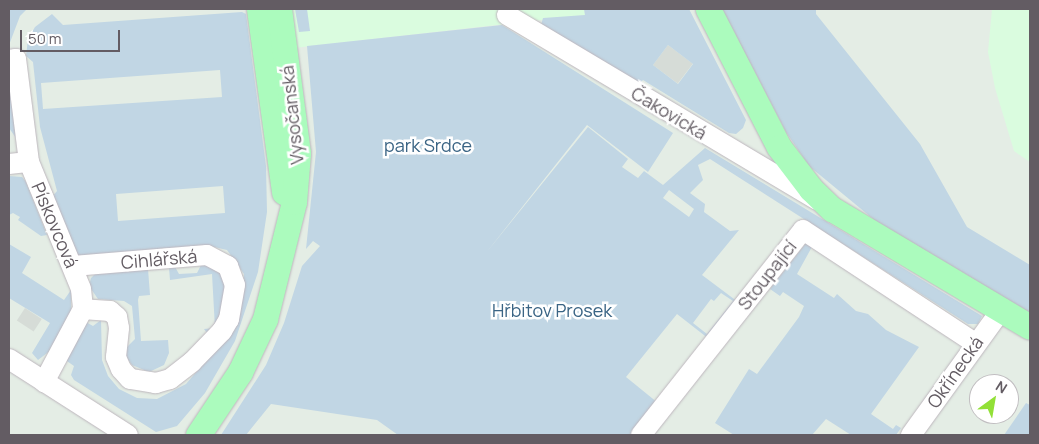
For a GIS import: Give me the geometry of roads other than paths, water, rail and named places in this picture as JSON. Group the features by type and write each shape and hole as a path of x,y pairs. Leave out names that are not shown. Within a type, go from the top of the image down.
{"main road":[{"name":"Vysočanská","path":"259,9 284,191 284,250"},
{"name":"Vysočanská","path":"198,435 235,380 256,341 275,291 295,193 298,152 279,9"},
{"name":"Čakovická","path":"708,9 779,147 811,189 832,209 1030,328"}],"street":[{"name":"Čakovická","path":"507,15 832,209"},
{"name":"Pískovcová","path":"13,59 29,162 73,266 81,289 83,309"},
{"path":"9,164 29,162"},
{"name":"Stoupající","path":"646,434 803,230 976,343"},
{"name":"Cihlářská","path":"73,266 207,255 228,266 235,285 229,319 222,331 192,362 170,379 156,383 130,379 121,369 116,357 119,328 117,317 110,311 83,309"},
{"path":"44,382 83,309"},
{"name":"Okřínecká","path":"911,435 1001,310"},
{"path":"9,359 128,435"}],"park label":[{"name":"park Srdce","path":"428,145"},
{"name":"Hřbitov Prosek","path":"552,310"}]}
